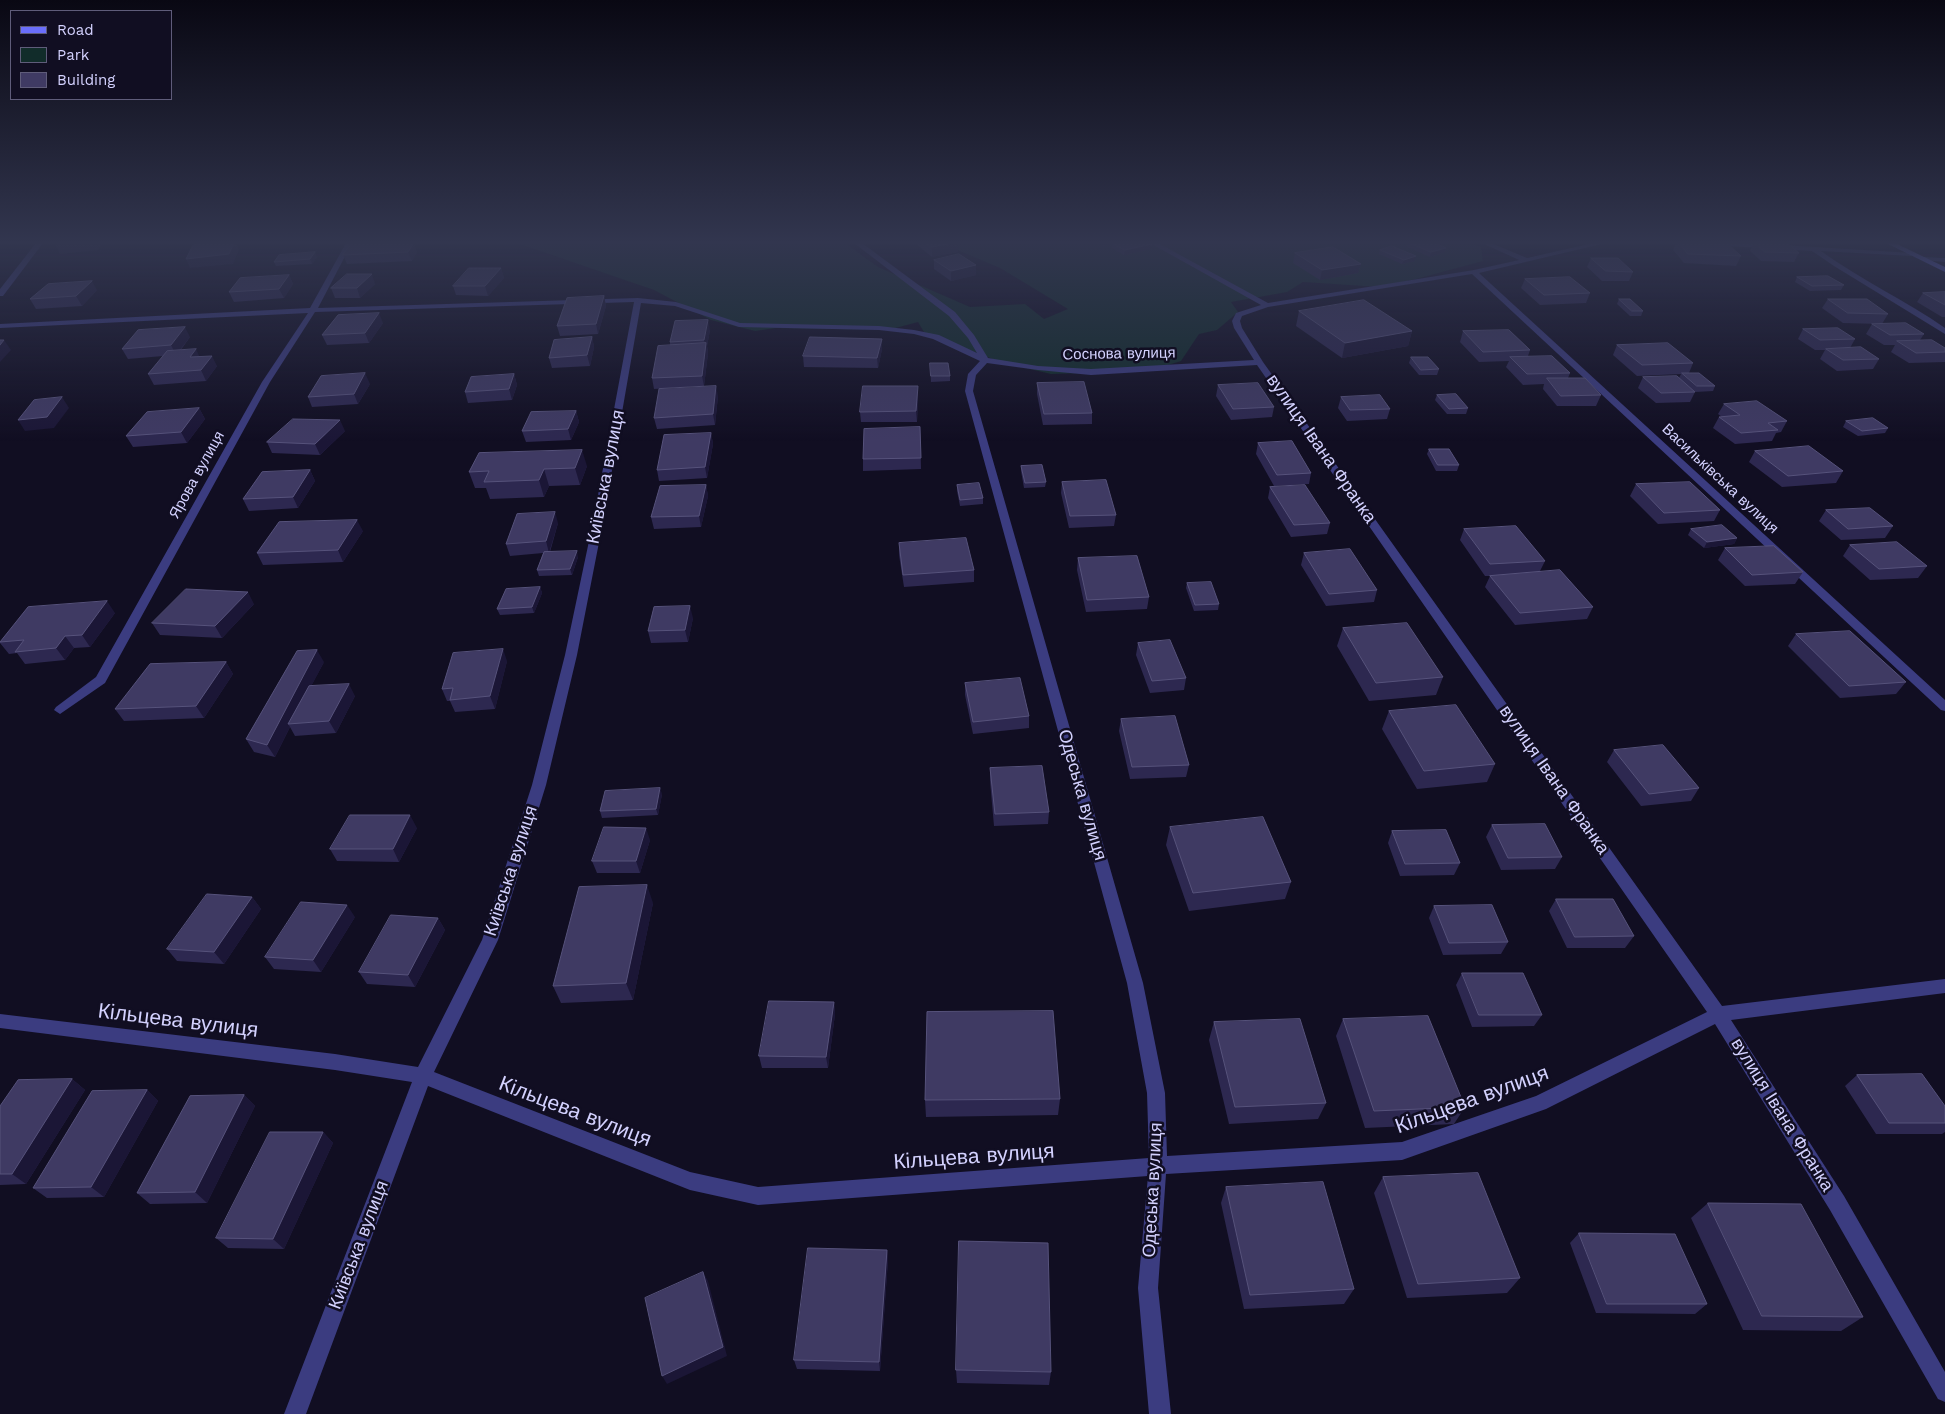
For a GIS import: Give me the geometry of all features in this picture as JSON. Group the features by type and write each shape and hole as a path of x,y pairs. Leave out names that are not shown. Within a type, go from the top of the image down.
{"street":[{"name":"Соснова вулиця","path":"0,326 346,309"},
{"name":"Київська вулиця","path":"295,1414 423,1076 490,940 539,785 571,655 598,522 636,309"},
{"name":"Соснова вулиця","path":"691,309 739,325 879,328 914,332 936,337 985,360 1038,368 1091,372 1259,362"},
{"path":"945,309 952,314 971,337 985,360"},
{"name":"вулиця Івана Франка","path":"1256,309 1239,315 1236,320 1238,328 1259,362 1718,1014 1837,1203 1945,1392"},
{"name":"Васильківська вулиця","path":"1514,309 1945,707"},
{"path":"1911,309 1945,332"},
{"name":"Ярова вулиця","path":"60,710 101,680 266,382 313,310"},
{"name":"Одеська вулиця","path":"985,360 972,374 969,391 1135,983 1156,1093 1158,1166 1148,1288 1160,1414"},
{"name":"Кільцева вулиця","path":"0,1021 335,1062 423,1076 690,1181 758,1196 1158,1166 1402,1151 1540,1103 1718,1014 1945,986"}],"green space":[{"path":"690,309 1031,309 1044,319 1068,309 1236,309 1238,312 1217,330 1199,334 1181,361 1149,371 1051,374 1000,362 924,332 918,322 888,330 776,328 755,331 711,320"}],"building":[{"path":"563,309 600,309 596,324 557,326"},
{"path":"1311,309 1378,309 1412,331 1345,343 1299,311"},
{"path":"1630,309 1641,309 1643,311 1632,311"},
{"path":"1842,309 1881,309 1888,314 1848,313"},
{"path":"379,313 365,333 322,335 338,315"},
{"path":"708,320 704,340 670,342 675,321"},
{"path":"1906,323 1924,334 1890,335 1872,324"},
{"path":"185,327 171,345 122,349 138,330"},
{"path":"1838,328 1855,339 1820,340 1803,329"},
{"path":"1509,330 1530,350 1483,352 1463,331"},
{"path":"592,337 587,355 549,358 554,340"},
{"path":"810,337 882,339 877,358 803,356"},
{"path":"1932,340 1945,348 1945,352 1916,353 1897,341"},
{"path":"706,343 702,376 652,378 658,346"},
{"path":"1668,343 1693,363 1642,365 1617,345"},
{"path":"1861,347 1879,359 1843,360 1826,349"},
{"path":"196,349 190,357 212,356 201,370 148,374 167,351"},
{"path":"1552,356 1570,373 1527,374 1510,357"},
{"path":"1411,357 1428,357 1439,369 1421,370"},
{"path":"930,363 948,363 950,376 931,376"},
{"path":"365,373 354,394 308,397 321,376"},
{"path":"1682,373 1699,373 1715,386 1697,386"},
{"path":"514,374 509,389 465,392 471,377"},
{"path":"1677,376 1695,392 1661,393 1643,377"},
{"path":"1547,378 1585,378 1601,395 1561,396"},
{"path":"1084,382 1092,413 1044,414 1037,383"},
{"path":"1258,383 1274,407 1233,409 1218,385"},
{"path":"716,386 713,414 654,418 659,389"},
{"path":"863,386 918,386 916,411 860,412"},
{"path":"1456,394 1468,408 1449,409 1437,395"},
{"path":"1380,395 1390,409 1350,410 1341,397"},
{"path":"62,397 47,417 18,420 34,400"},
{"path":"1757,401 1787,421 1768,423 1778,430 1741,433 1719,417 1740,415 1724,404"},
{"path":"199,408 181,432 126,436 147,412"},
{"path":"576,411 568,429 522,431 531,412"},
{"path":"1873,418 1888,428 1862,431 1846,421"},
{"path":"293,419 340,420 315,444 267,442"},
{"path":"920,427 921,458 863,459 864,429"},
{"path":"711,433 705,467 657,470 664,435"},
{"path":"1292,441 1311,473 1277,475 1258,443"},
{"path":"1809,446 1843,471 1788,476 1755,451"},
{"path":"1429,449 1449,449 1459,465 1438,465"},
{"path":"582,450 575,468 544,469 539,480 484,482 489,471 469,472 479,453"},
{"path":"1042,465 1046,482 1025,483 1021,466"},
{"path":"310,470 293,497 243,499 262,472"},
{"path":"1106,480 1116,515 1070,516 1062,482"},
{"path":"1690,482 1720,510 1664,513 1636,484"},
{"path":"979,483 983,498 960,500 957,485"},
{"path":"706,485 699,516 651,517 660,486"},
{"path":"1305,485 1330,523 1294,525 1270,487"},
{"path":"1870,508 1893,526 1848,529 1826,510"},
{"path":"555,512 546,541 506,544 517,514"},
{"path":"357,520 338,550 257,553 279,522"},
{"path":"1722,525 1737,538 1707,542 1691,529"},
{"path":"1516,526 1545,561 1490,564 1464,529"},
{"path":"966,538 974,570 903,575 899,543"},
{"path":"1897,542 1927,566 1879,569 1850,545"},
{"path":"1774,546 1803,572 1752,575 1725,548"},
{"path":"1350,549 1377,590 1329,594 1304,553"},
{"path":"577,551 570,569 537,570 544,552"},
{"path":"1137,556 1149,597 1087,600 1078,558"},
{"path":"1560,570 1593,607 1520,613 1490,576"},
{"path":"1211,582 1219,604 1195,605 1187,583"},
{"path":"540,587 532,607 497,609 506,589"},
{"path":"186,589 248,592 215,626 152,623"},
{"path":"107,601 82,635 65,636 56,648 15,652 24,640 0,642 28,607"},
{"path":"690,606 685,630 648,631 654,607"},
{"path":"1407,623 1443,677 1376,683 1343,628"},
{"path":"1850,631 1906,682 1849,686 1796,634"},
{"path":"1170,640 1186,678 1152,681 1138,643"},
{"path":"503,649 490,696 450,700 453,688 442,689 453,653"},
{"path":"317,650 267,745 246,739 297,651"},
{"path":"226,662 196,706 115,709 150,664"},
{"path":"1020,678 1029,716 973,722 965,683"},
{"path":"349,684 329,721 288,724 309,686"},
{"path":"1456,705 1495,764 1424,771 1389,711"},
{"path":"1175,716 1189,765 1132,767 1121,719"},
{"path":"1663,745 1699,788 1649,794 1614,750"},
{"path":"1042,766 1049,812 995,814 990,768"},
{"path":"660,788 656,809 600,811 605,791"},
{"path":"350,815 410,815 393,849 330,849"},
{"path":"1263,817 1291,882 1193,893 1170,827"},
{"path":"1545,824 1562,857 1508,858 1492,825"},
{"path":"604,827 646,828 636,861 592,861"},
{"path":"1446,830 1460,863 1405,864 1392,831"},
{"path":"647,885 626,983 553,986 579,887"},
{"path":"207,894 252,897 214,952 167,949"},
{"path":"1556,899 1613,899 1634,936 1575,937"},
{"path":"301,902 347,905 313,960 265,957"},
{"path":"1492,905 1508,942 1449,943 1434,906"},
{"path":"391,915 438,918 408,975 359,972"},
{"path":"1462,973 1523,973 1542,1015 1479,1015"},
{"path":"769,1001 834,1002 826,1057 759,1056"},
{"path":"1053,1011 1060,1099 925,1100 927,1012"},
{"path":"1428,1016 1465,1107 1374,1111 1343,1019"},
{"path":"1300,1019 1326,1103 1235,1107 1214,1022"},
{"path":"1922,1074 1945,1106 1945,1123 1889,1123 1857,1075"},
{"path":"72,1079 12,1174 0,1174 0,1106 18,1080"},
{"path":"147,1090 91,1187 33,1188 92,1091"},
{"path":"244,1095 195,1192 137,1193 190,1096"},
{"path":"270,1132 323,1132 273,1239 216,1238"},
{"path":"1478,1173 1520,1278 1418,1284 1383,1177"},
{"path":"1323,1182 1354,1289 1250,1295 1226,1187"},
{"path":"1708,1203 1801,1204 1863,1317 1762,1316"},
{"path":"1579,1233 1675,1234 1707,1304 1607,1304"},
{"path":"959,1241 1048,1243 1051,1372 956,1370"},
{"path":"808,1248 887,1250 879,1362 794,1360"},
{"path":"703,1272 723,1347 662,1376 645,1298"}]}
